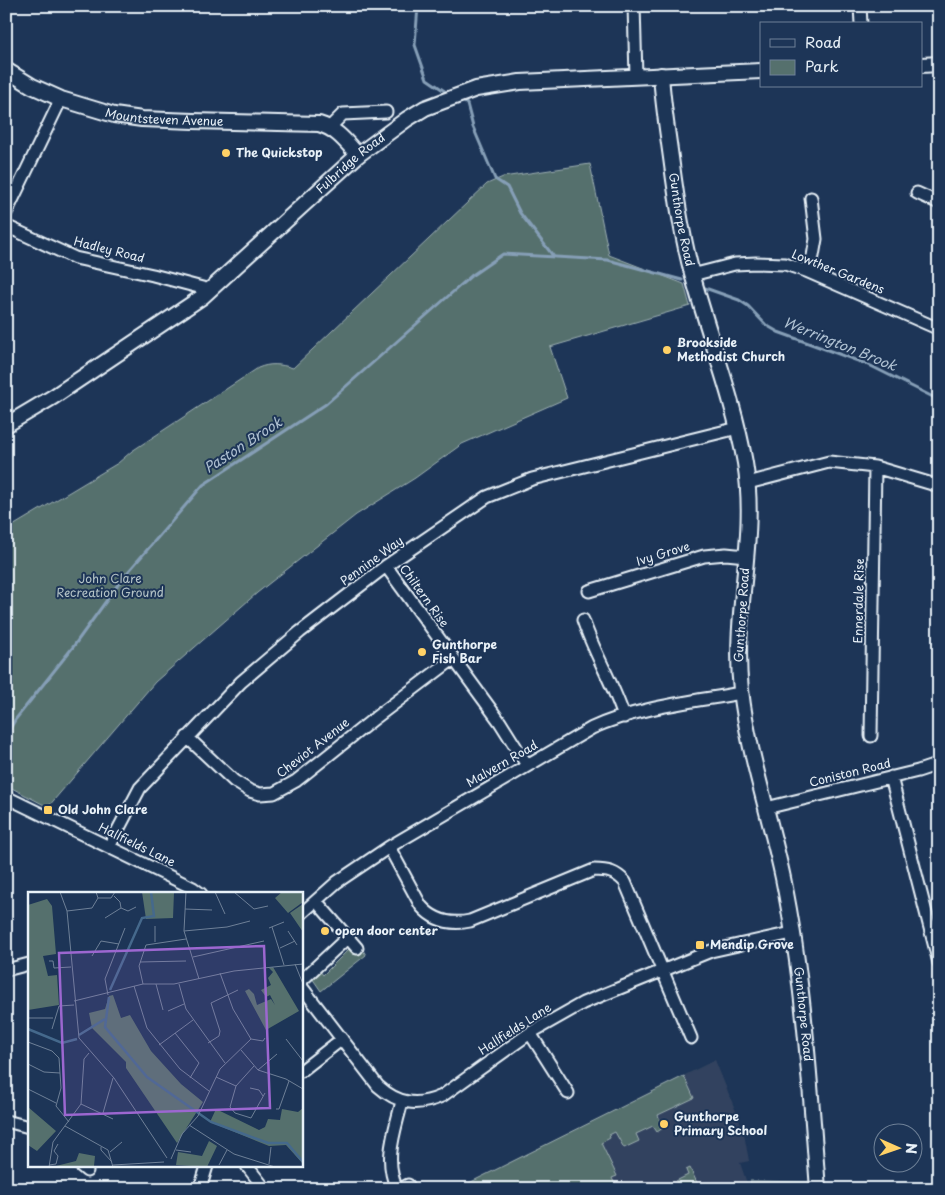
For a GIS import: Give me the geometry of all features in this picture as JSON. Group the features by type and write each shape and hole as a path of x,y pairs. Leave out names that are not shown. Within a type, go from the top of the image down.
{"street":[{"path":"634,6 636,76"},
{"path":"860,6 861,22"},
{"path":"922,65 939,64"},
{"name":"Mountsteven Avenue","path":"6,70 32,86 61,99 114,115 142,119 319,124 330,127"},
{"name":"Fulbridge Road","path":"6,425 53,397 210,290 358,155 425,108 466,92 489,86 520,82 760,71"},
{"name":"Gunthorpe Road","path":"661,75 675,187 692,275 738,428 748,483 749,521 739,629 738,661 741,693 783,878 792,933 806,1053 818,1189"},
{"path":"6,213 61,99"},
{"path":"358,155 342,136 330,127 343,114 386,112"},
{"path":"917,194 939,203"},
{"path":"806,271 813,256 816,239 811,198"},
{"name":"Hadley Road","path":"6,226 75,258 210,290"},
{"name":"Lowther Gardens","path":"692,275 735,264 785,264 806,271 939,330"},
{"name":"Pennine Way","path":"109,847 140,788 249,676 300,632 386,566 487,498 532,479 738,428"},
{"path":"748,483 829,462 875,467 939,486"},
{"name":"Ennerdale Rise","path":"871,736 875,467"},
{"name":"Ivy Grove","path":"589,591 704,556 726,554 746,556"},
{"name":"Chiltern Rise","path":"386,566 500,722 527,765"},
{"path":"583,620 608,681 618,697 624,716"},
{"name":"Cheviot Avenue","path":"187,738 234,781 250,791 260,794 274,793 296,781 453,659"},
{"name":"Malvern Road","path":"302,913 337,882 389,846 592,728 608,721 654,708 741,693"},
{"name":"Coniston Road","path":"766,808 939,764"},
{"path":"891,777 939,962"},
{"name":"Hallfields Lane","path":"6,797 109,847 195,892"},
{"path":"389,846 421,906 428,914 437,919 457,924 470,921 594,870 612,872 626,882 691,1038"},
{"path":"316,901 357,948"},
{"name":"Hallfields Lane","path":"402,1101 431,1101 442,1096 530,1033 583,1002 711,951 792,933"},
{"path":"302,980 348,937"},
{"path":"6,970 28,964"},
{"path":"302,987 378,1086 402,1101 390,1155 390,1169 402,1188"},
{"path":"530,1033 568,1093"},
{"path":"302,1070 342,1039"},
{"path":"6,1121 28,1127"},
{"path":"200,1189 205,1168"},
{"path":"249,1168 265,1189"}],"shaded area":[{"name":"Gunthorpe Primary School","path":"715,1060 743,1129 749,1161 740,1163 749,1189 457,1189"}],"green space":[{"name":"John Clare Recreation Ground","path":"590,164 609,255 684,284 690,306 550,347 567,398 462,444 415,478 356,515 257,593 155,682 48,807 6,785 6,530 118,463 132,451 258,368 275,365 293,368 487,184 503,177"},
{"path":"361,947 366,955 321,991 312,978 319,970 323,975 350,948"},
{"path":"684,1076 694,1098 658,1115 663,1128 657,1132 653,1126 636,1134 639,1141 624,1148 615,1132 609,1135 610,1138 601,1143 617,1176 612,1178 617,1189 457,1189"},
{"path":"690,1168 700,1189 676,1189 679,1187 676,1181 688,1175 686,1170"},
{"path":"750,1181 810,1182 811,1189 753,1189"}],"waterway":[{"name":"Werrington Brook","path":"418,6 415,45 427,79 449,94"},
{"name":"Werrington Brook","path":"461,100 467,104 473,127 495,179 507,187 520,213 554,257"},
{"name":"Paston Brook","path":"6,736 15,720 73,647 122,579 203,485 326,404 471,276 503,254 608,260 682,280"},
{"name":"Werrington Brook","path":"705,288 739,300 748,306 766,325 778,332 869,365 939,400"}],"place":[{"name":"The Quickstop","path":"226,153"},
{"name":"Brookside Methodist Church","path":"667,350"},
{"name":"Gunthorpe Fish Bar","path":"422,652"},
{"name":"Old John Clare","path":"48,810"},
{"name":"open door center","path":"325,931"},
{"name":"Mendip Grove","path":"700,945"},
{"name":"Gunthorpe Primary School","path":"664,1124"}]}
